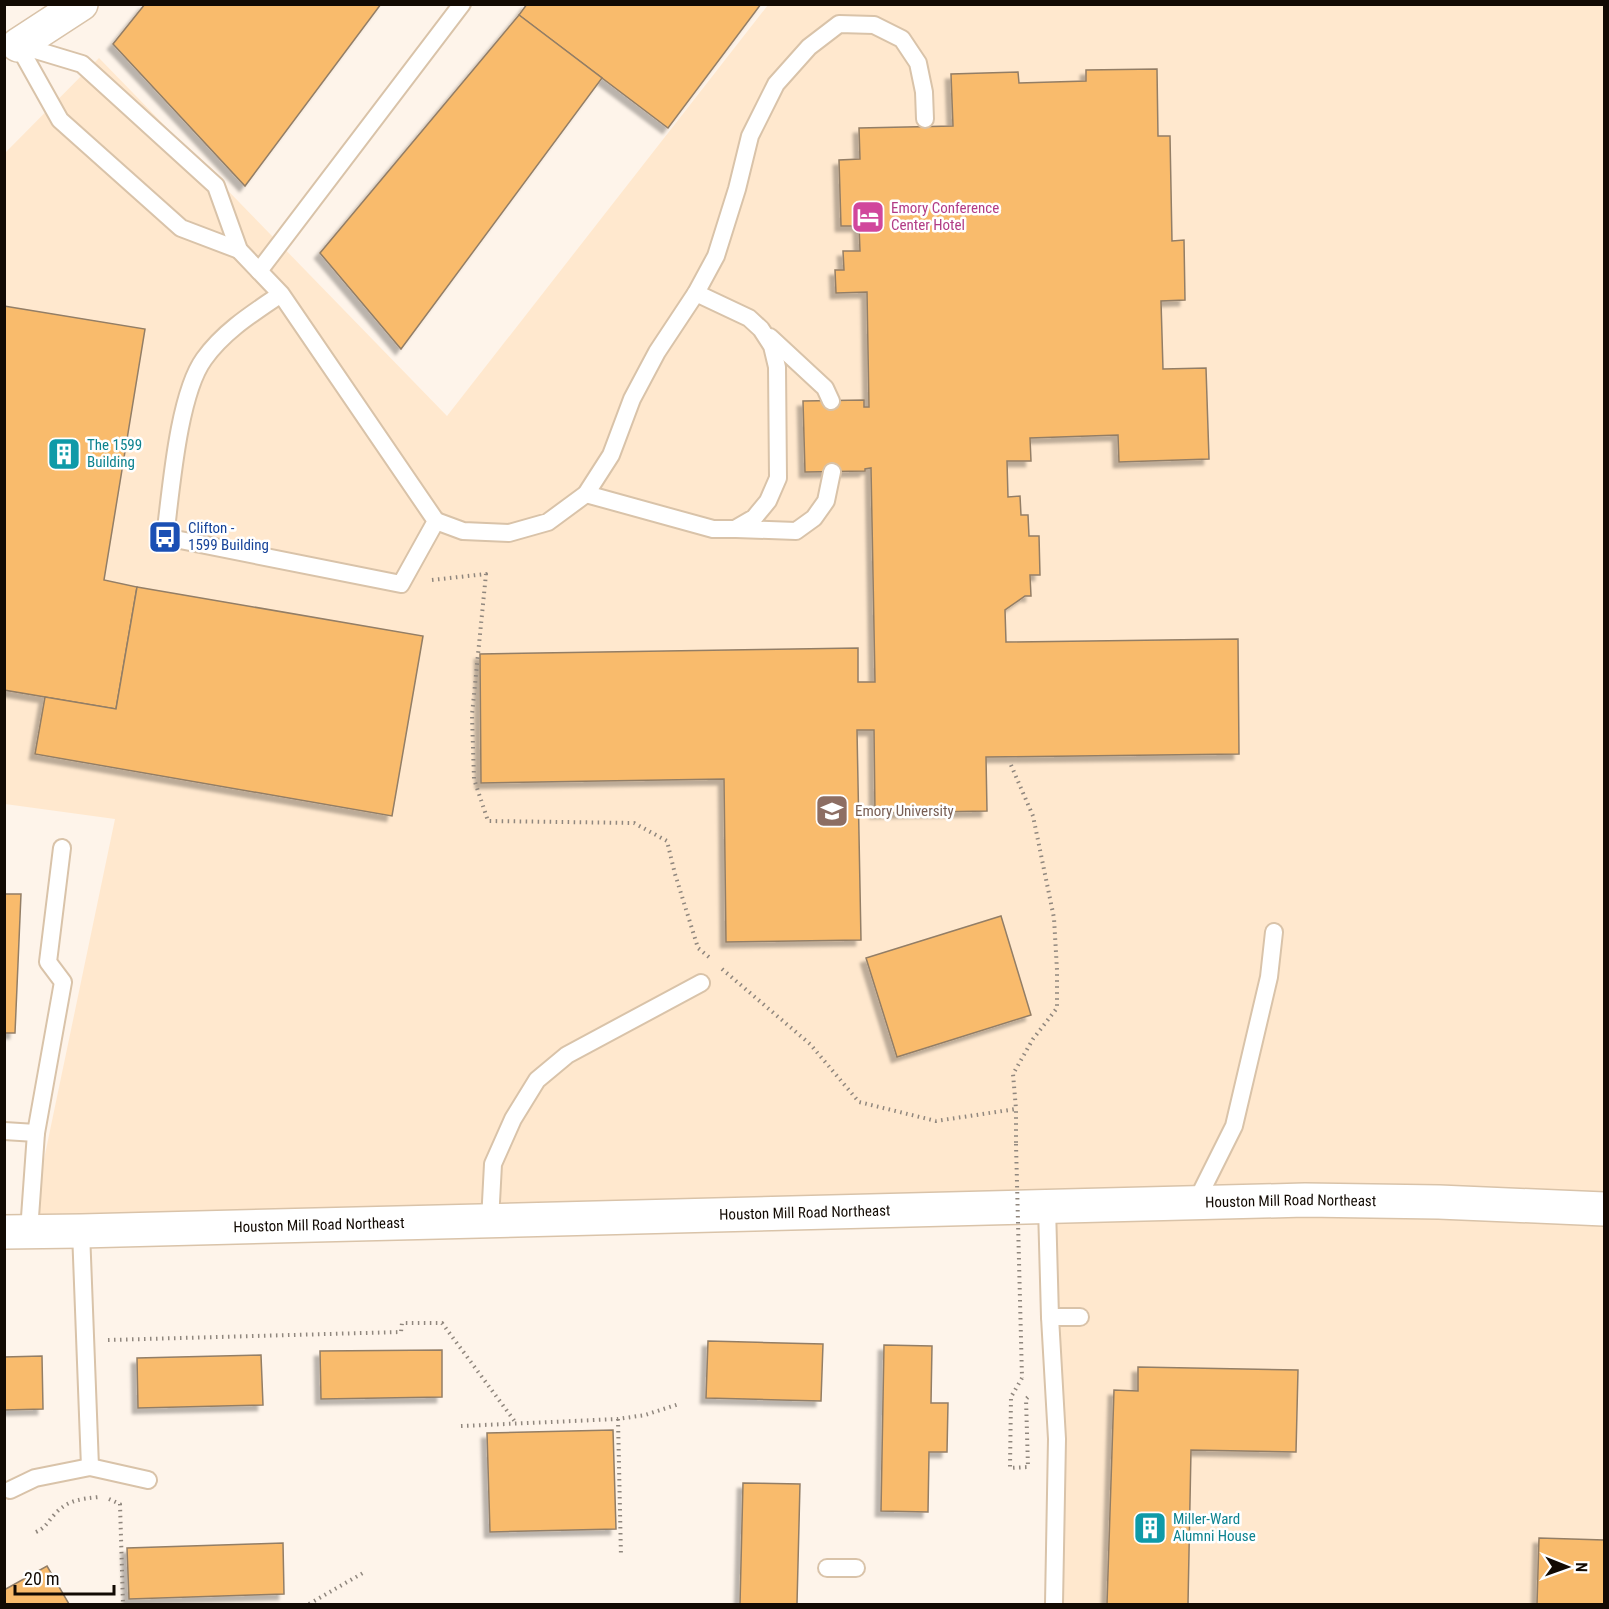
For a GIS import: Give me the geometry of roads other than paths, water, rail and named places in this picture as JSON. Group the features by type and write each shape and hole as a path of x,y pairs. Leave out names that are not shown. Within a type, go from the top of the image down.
{"street":[{"path":"11,53 42,4"},
{"path":"11,53 81,4"},
{"name":"Houston Mill Road Northeast","path":"17,1231 1196,1202 1352,1200 1605,1209"}],"lane":[{"path":"259,271 462,4"},
{"path":"11,53 82,64 216,186 239,250 281,294 436,521 463,531 509,532 548,522 586,494 610,455 632,399 657,352 696,293 716,256 737,189 750,136 776,84 809,47 838,24 874,25 902,39 918,63 924,92 925,119"},
{"path":"11,53 60,120 181,228 239,250"},
{"path":"696,293 749,318 825,388 831,400"},
{"path":"281,294 230,329 204,358 196,373 189,390 180,433 165,537 401,584 436,521"},
{"path":"735,529 754,518 768,501 778,478 777,367 772,346 761,329"},
{"path":"586,494 714,529 796,531 814,518 826,501 832,472"},
{"path":"17,1231 63,982 48,962 62,848"},
{"path":"1196,1202 1234,1126 1269,977 1274,932"},
{"path":"490,1221 493,1164 513,1119 537,1080 567,1055 701,983"},
{"path":"4,1131 36,1134"},
{"path":"1047,1207 1057,1439 1054,1605"},
{"path":"81,1231 90,1467"},
{"path":"1050,1317 1080,1317"},
{"path":"10,1490 35,1478 90,1467 148,1479"},
{"path":"827,1568 856,1568"}],"place":[{"name":"Emory Conference Center Hotel","path":"868,217"},
{"name":"The 1599 Building","path":"64,454"},
{"name":"Clifton - 1599 Building","path":"165,537"},
{"name":"Emory University","path":"832,811"},
{"name":"Miller-Ward Alumni House","path":"1150,1528"}]}
